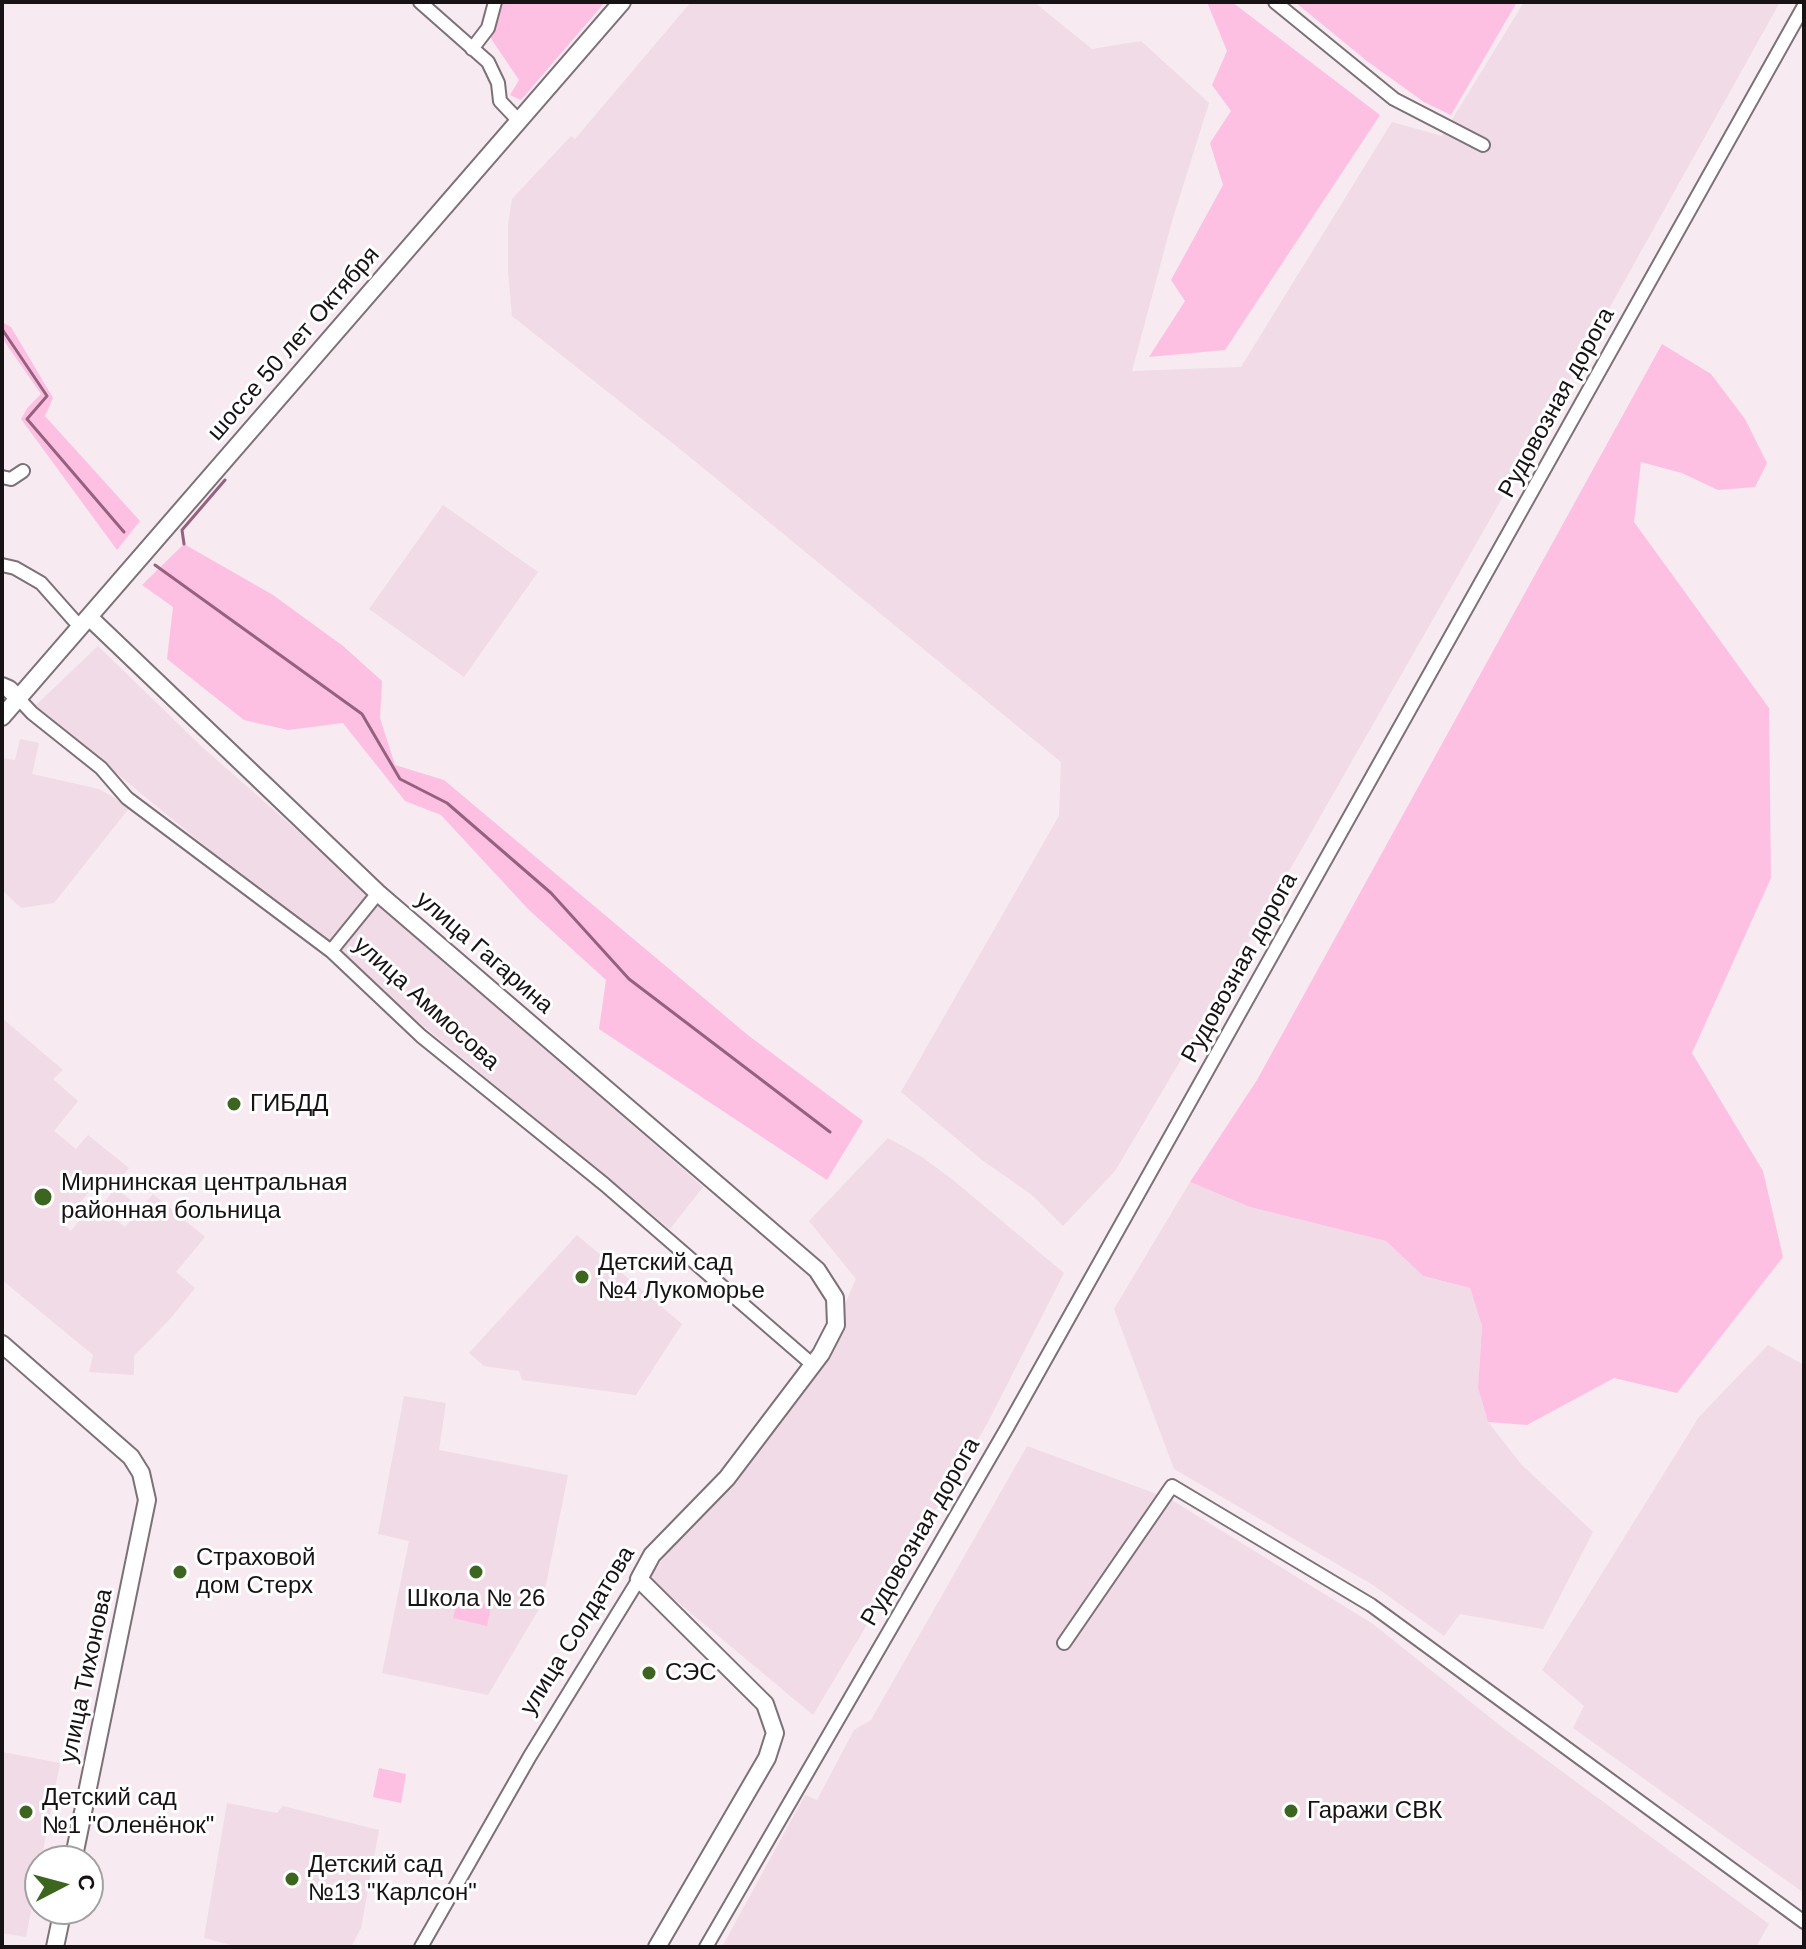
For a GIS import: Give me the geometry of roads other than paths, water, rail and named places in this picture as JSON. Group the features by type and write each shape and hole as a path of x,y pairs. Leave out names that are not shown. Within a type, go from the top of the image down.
{"street":[{"path":"420,2 488,62 498,83 500,101 519,121"},
{"path":"472,49 488,28 495,2"},
{"name":"шоссе 50 лет Октября","path":"2,717 622,2"},
{"path":"1275,2 1394,99 1483,145"},
{"name":"Рудовозная дорога","path":"706,1947 1007,1428 1804,6"},
{"path":"2,477 11,479 23,471"},
{"name":"улица Гагарина","path":"2,565 15,568 41,583 378,893 817,1270 835,1298 836,1325"},
{"name":"улица Аммосова","path":"2,686 101,768 127,798 331,951 421,1036 604,1184 813,1365"},
{"path":"331,951 378,893"},
{"name":"улица Солдатова","path":"421,1947 530,1756 652,1555 727,1478 813,1365 836,1325"},
{"name":"улица Тихонова","path":"2,1344 131,1457 141,1473 147,1500 76,1845"},
{"path":"1064,1643 1172,1486 1371,1605 1804,1922"},
{"path":"639,1579 765,1704 775,1733 767,1758 657,1947"},
{"path":"55,1947 60,1925"}],"waterway":[{"path":"2,329 47,396 27,419 124,532"},
{"path":"184,544 182,530 225,480"},
{"path":"155,565 362,714 400,779 447,803 551,893 629,979 830,1132"}],"place":[{"name":"ГИБДД","path":"234,1104"},
{"name":"Мирнинская центральная районная больница","path":"43,1197"},
{"name":"Детский сад №4 Лукоморье","path":"582,1277"},
{"name":"Страховой дом Стерх","path":"180,1572"},
{"name":"Школа № 26","path":"476,1572"},
{"name":"СЭС","path":"649,1673"},
{"name":"Гаражи СВК","path":"1291,1811"},
{"name":"Детский сад №1 \"Оленёнок\"","path":"26,1812"},
{"name":"Детский сад №13 \"Карлсон\"","path":"292,1879"}]}
